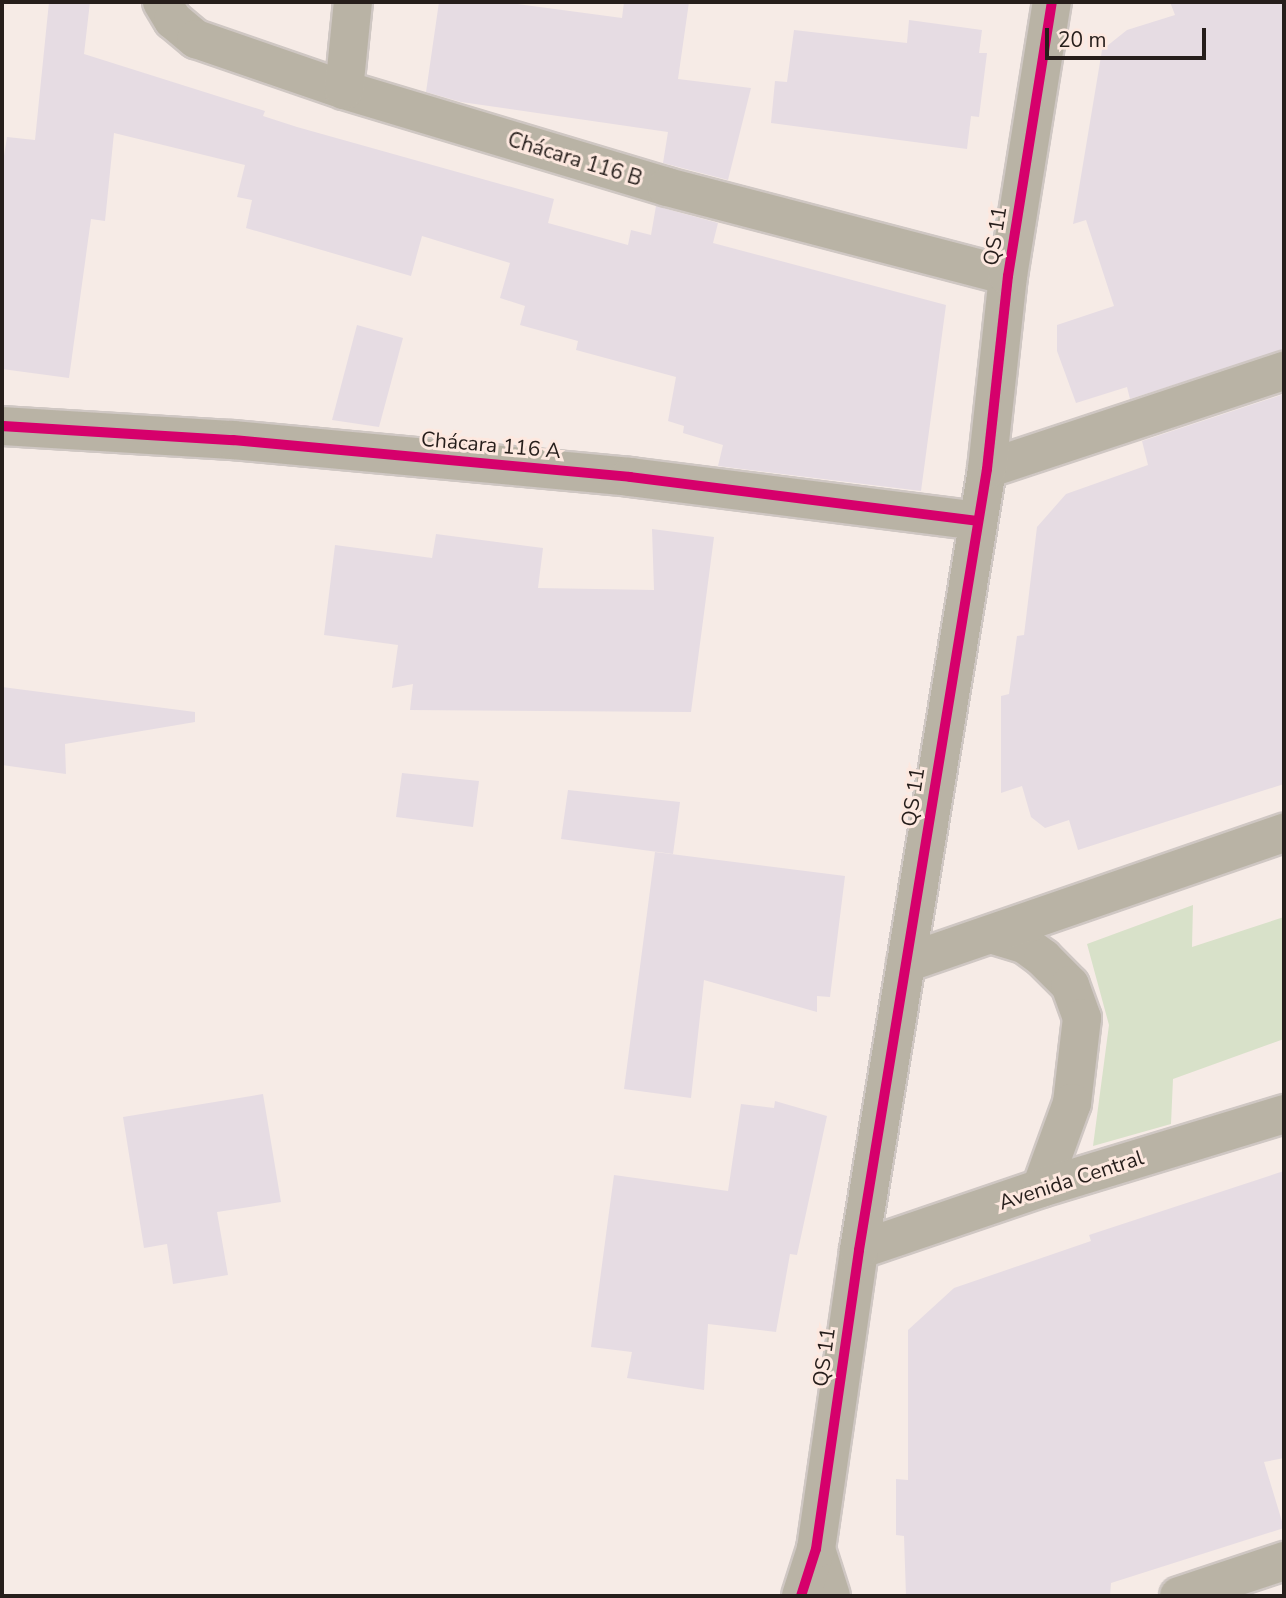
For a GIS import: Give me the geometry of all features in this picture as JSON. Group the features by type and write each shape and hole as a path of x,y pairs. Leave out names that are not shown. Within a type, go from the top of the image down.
{"street":[{"name":"Chácara 116 B","path":"162,2 173,20 196,39 344,90 667,187 1008,276"},
{"path":"344,90 353,2"},
{"name":"QS 11","path":"801,1596 816,1549 859,1250 976,521 987,469 1008,276 1055,3"},
{"path":"987,469 1284,371"},
{"name":"Chácara 116 A","path":"2,426 233,440 630,477 976,521"},
{"path":"906,963 994,935 1284,833"},
{"path":"994,935 1024,944 1044,958 1070,985 1082,1018 1072,1103 1041,1188"},
{"name":"Avenida Central","path":"859,1250 1041,1188 1284,1114"},
{"name":"QS 11","path":"816,1549 831,1596"},
{"path":"1179,1596 1284,1562"}],"green space":[{"path":"1193,905 1192,947 1284,917 1284,1039 1173,1079 1171,1124 1093,1146 1109,1025 1087,944"}],"building":[{"path":"49,2 90,2 84,54 265,111 263,116 297,127 554,199 548,223 628,245 631,230 651,235 656,206 718,223 713,243 946,305 921,491 718,466 723,445 683,433 684,426 668,421 676,377 576,350 578,341 520,325 525,306 500,298 510,263 422,236 411,276 246,228 252,200 237,197 245,165 114,133 105,221 91,219 69,378 2,369 2,168 7,137 35,140"},
{"path":"439,2 502,2 622,18 624,2 689,2 678,79 751,88 728,180 663,163 668,132 461,102 426,92"},
{"path":"1170,2 1284,2 1284,350 1130,399 1127,387 1076,403 1057,351 1057,325 1114,306 1086,220 1073,224 1102,50 1127,30 1175,15"},
{"path":"909,20 982,30 979,53 987,53 979,117 971,116 967,149 771,123 775,81 787,82 794,30 907,43"},
{"path":"357,325 403,338 379,427 332,420"},
{"path":"1284,394 1284,784 1078,850 1069,820 1045,828 1031,817 1022,786 1001,793 1001,696 1009,694 1017,636 1024,635 1037,527 1066,494 1148,465 1142,441"},
{"path":"652,529 714,537 691,712 410,710 413,684 392,688 398,645 324,635 335,545 432,558 436,534 543,548 538,588 654,590"},
{"path":"2,687 195,712 195,722 65,744 66,774 2,765"},
{"path":"402,773 479,781 473,827 396,817"},
{"path":"568,790 680,802 673,854 561,839"},
{"path":"655,852 845,876 830,997 817,996 817,1012 704,980 691,1098 624,1089"},
{"path":"263,1094 281,1202 217,1212 228,1275 173,1284 167,1244 144,1248 123,1117"},
{"path":"775,1101 827,1116 797,1255 790,1254 776,1332 708,1324 704,1390 627,1378 632,1352 591,1347 614,1175 728,1191 741,1104 774,1108"},
{"path":"1284,1171 1284,1458 1264,1462 1284,1528 1111,1583 1110,1596 906,1596 904,1536 896,1535 896,1479 908,1480 908,1330 954,1288 1091,1241 1089,1235"}],"cycle path":[{"path":"801,1596 816,1549 859,1250 987,469 1008,276 1052,2"},
{"path":"2,426 233,440 630,477 976,521"}]}
